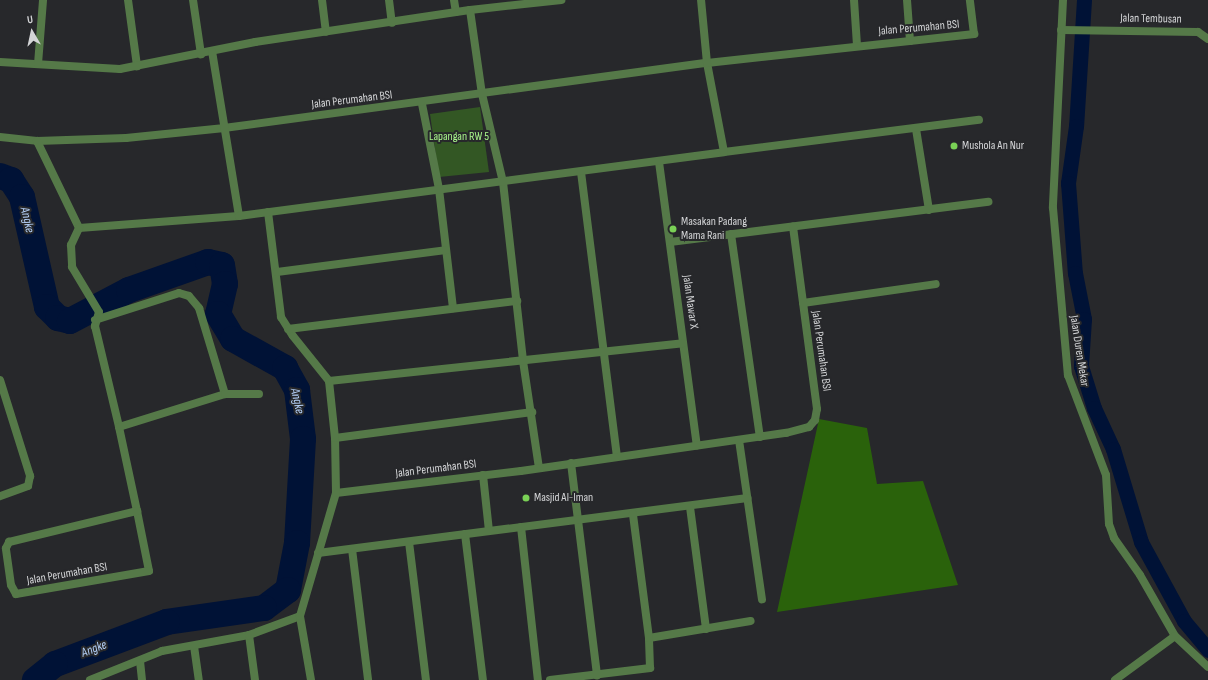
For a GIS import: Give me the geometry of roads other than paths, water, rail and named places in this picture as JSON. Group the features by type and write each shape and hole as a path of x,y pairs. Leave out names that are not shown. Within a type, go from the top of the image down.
{"street":[{"path":"38,64 43,0"},
{"path":"128,0 137,66"},
{"path":"193,0 201,54"},
{"path":"322,0 326,32"},
{"path":"389,0 392,23"},
{"path":"454,0 456,12"},
{"path":"0,62 100,69 137,66 326,32 523,2 562,0"},
{"path":"701,0 707,63 724,152"},
{"path":"854,0 857,45"},
{"path":"907,0 910,41"},
{"name":"Jalan Perumahan BSI","path":"0,137 37,140 126,138 224,128 422,104 482,94 707,63 857,45 974,34 970,0"},
{"name":"Jalan Duren Mekar","path":"1063,0 1053,208 1068,375 1106,475 1109,524 1114,538 1140,575 1175,636 1208,666"},
{"path":"470,10 482,94 503,182 523,361 532,412 539,468"},
{"name":"Jalan Tembusan","path":"1061,30 1198,32 1208,39"},
{"path":"212,52 239,216"},
{"path":"422,104 439,189 453,308"},
{"path":"79,228 239,216 979,120"},
{"path":"916,129 929,210"},
{"path":"37,140 79,228"},
{"name":"Jalan Mawar X","path":"659,162 697,445"},
{"path":"581,172 617,456"},
{"path":"670,242 988,202"},
{"path":"268,212 277,272 281,317 288,329 329,381 335,438 336,493 300,616 312,680"},
{"name":"Jalan Perumahan BSI","path":"336,493 539,468 760,437 801,430 809,427 815,420 817,409 793,227"},
{"path":"79,228 70,245 70,256 72,267 99,312 94,320"},
{"path":"732,234 760,437"},
{"path":"277,272 446,250"},
{"path":"803,303 936,284"},
{"path":"94,320 179,293 189,296 199,308 225,394"},
{"path":"288,329 517,301"},
{"name":"Jalan Perumahan BSI","path":"94,320 119,427 137,510 149,571 16,594 11,585 6,548 9,542 137,510"},
{"path":"329,381 605,353 683,343"},
{"path":"0,380 30,476 28,486 0,496"},
{"path":"119,427 225,394 259,394"},
{"path":"335,438 532,412"},
{"path":"739,440 762,599"},
{"path":"571,463 597,675"},
{"path":"483,475 490,531"},
{"path":"318,552 690,507 747,498"},
{"path":"690,507 706,629"},
{"path":"550,680 650,668 649,638 633,514"},
{"path":"521,527 538,680"},
{"path":"465,534 483,680"},
{"path":"409,542 426,680"},
{"path":"352,548 368,680"},
{"path":"90,680 162,651 194,646 249,634 300,616"},
{"path":"649,638 751,621"},
{"path":"249,634 255,680"},
{"path":"1115,680 1175,636"},
{"path":"194,646 199,680"},
{"path":"140,661 142,680"}],"waterway":[{"path":"1084,0 1076,126 1068,183 1075,273 1084,319 1081,366 1094,408 1113,449 1141,542 1184,621 1208,650"},
{"name":"Angke","path":"0,176 11,180 22,197 47,307 58,318 70,321 129,290 208,262 222,265 225,284 218,314 233,339 285,368 297,390 303,439 297,543 288,590 264,608 167,622 55,664 35,680"}],"place":[{"name":"Mushola An Nur","path":"954,146"},
{"name":"Masakan Padang Mama Rani","path":"673,229"},
{"name":"Masjid Al-Iman","path":"526,498"}],"park label":[{"name":"Lapangan RW 5","path":"459,137"}]}
